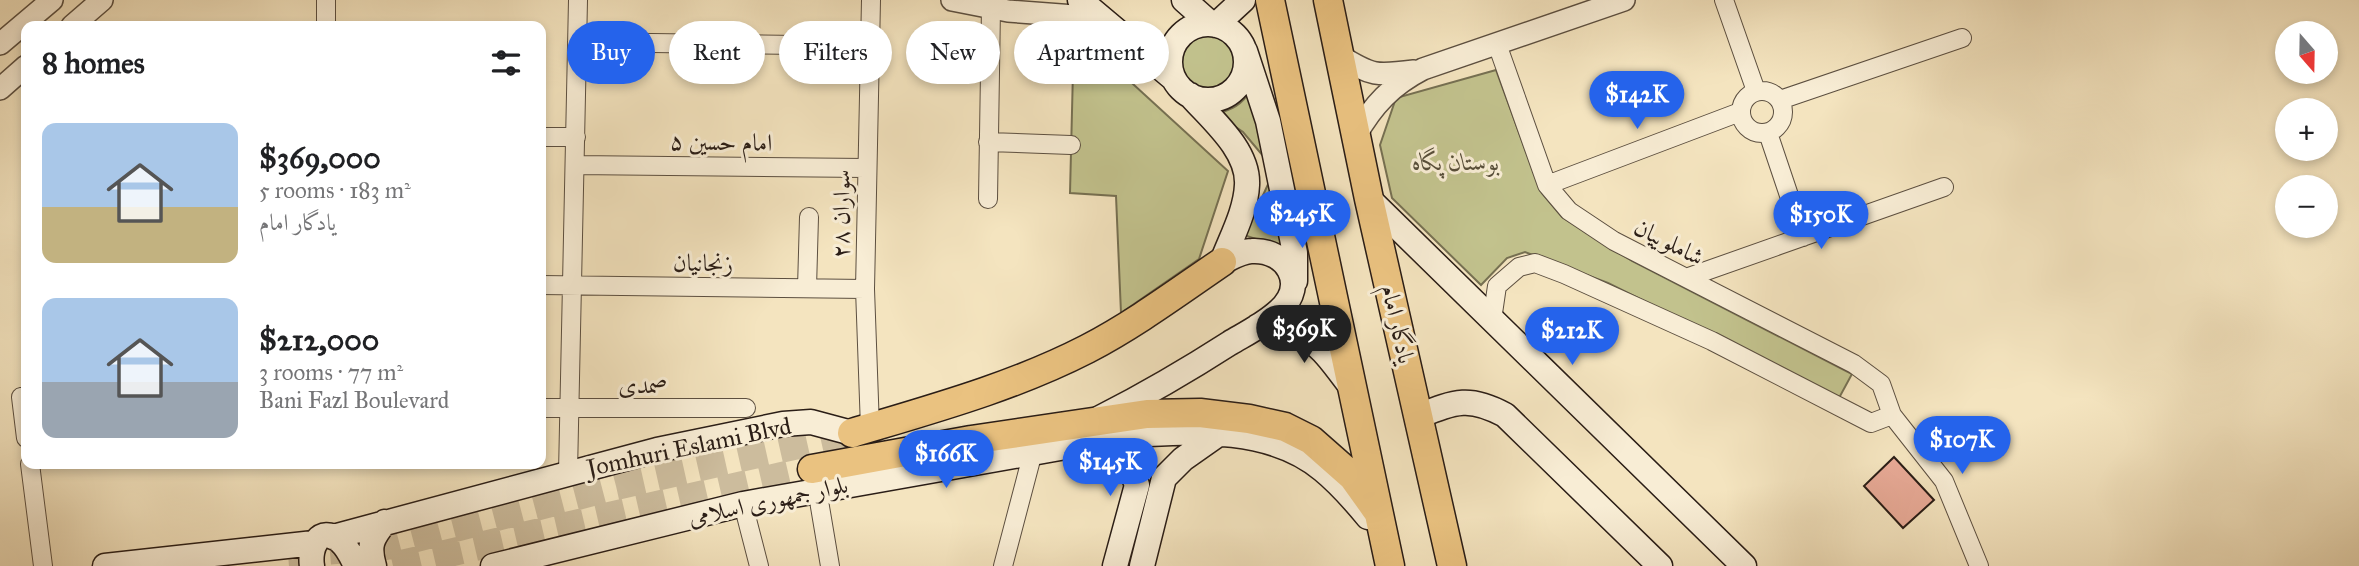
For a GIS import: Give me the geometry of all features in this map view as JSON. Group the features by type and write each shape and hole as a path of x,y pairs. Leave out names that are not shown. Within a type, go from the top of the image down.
{"main road":[{"path":"1080,0 1182,87 1202,100 1227,95 1237,87 1244,76 1245,51"},
{"path":"1090,422 1142,397 1266,321 1289,301 1295,285 1295,253 1268,121 1245,51 1232,32 1213,25 1184,0"},
{"path":"1222,262 1242,206 1247,181 1233,145 1182,87 1171,66 1177,41 1186,32 1198,26 1213,25 1242,0"},
{"path":"1270,0 1390,566"},
{"name":"یادگار امام","path":"1328,0 1369,200 1452,566"},
{"path":"1369,200 1744,566"},
{"path":"861,431 975,397 1087,349 1139,319 1222,262 1247,251 1256,250 1273,255 1286,267 1295,285"},
{"path":"1266,321 1308,337 1328,357 1355,392"},
{"path":"1419,416 1464,402 1484,404 1506,415 1660,566"},
{"name":"Jomhuri Eslami Blvd","path":"814,479 971,440 1147,414 1200,413 1285,427 1311,440 1353,477 1381,524"},
{"name":"Jomhuri Eslami Blvd","path":"105,566 274,546 320,549 385,522 657,450 783,424 811,422 861,431"},
{"name":"بلوار جمهوری اسلامی","path":"493,566 743,504 814,479 1033,452 1133,435 1182,432 1220,433 1255,439 1288,449 1322,468 1381,524"},
{"path":"1142,566 1164,478 1182,458 1220,433"},
{"path":"1071,446 1101,451 1124,462 1131,470 1137,485"},
{"path":"1115,566 1140,472 1146,467 1154,466 1161,470 1164,478"},
{"path":"374,566 370,553 373,537 385,522"},
{"path":"320,549 342,542 356,566"},
{"path":"274,546 289,554 292,566"}],"street":[{"path":"27,21 52,0"},
{"path":"78,21 102,0"},
{"path":"326,0 326,21"},
{"path":"578,0 578,21"},
{"name":"سواران ۲۸","path":"870,0 870,21"},
{"path":"952,0 1101,18"},
{"path":"1356,135 1369,112 1385,93 1423,69 1624,0"},
{"path":"1724,0 1756,91"},
{"path":"988,199 988,142 1008,7"},
{"path":"0,44 21,26"},
{"path":"1780,100 1962,38"},
{"path":"655,44 779,45"},
{"name":"شاملوییان","path":"1497,44 1547,185 1569,211 1614,241 1854,364 1881,384 1892,415 1944,481 1979,566"},
{"path":"1340,56 1367,73 1382,75 1423,69"},
{"path":"0,89 21,70"},
{"path":"568,473 577,84"},
{"name":"سواران ۲۸","path":"861,431 869,84"},
{"path":"1756,91 1769,92 1780,100 1784,113 1779,126 1768,133 1754,133 1744,125 1740,112 1744,99 1756,91"},
{"path":"1547,185 1740,112"},
{"path":"1768,133 1802,237"},
{"path":"546,137 576,137"},
{"path":"988,142 1071,145"},
{"name":"امام حسین ۵","path":"575,164 866,168"},
{"path":"1686,278 1944,187"},
{"path":"807,288 809,217"},
{"path":"1492,320 1497,286 1519,267 1535,263 1712,341 1871,423 1892,415"},
{"name":"زنجانیان","path":"546,285 865,289"},
{"name":"صمدی","path":"546,408 746,408"},
{"path":"1003,566 1033,452"},
{"path":"31,469 43,566"},
{"path":"814,479 830,566"},
{"path":"743,504 759,566"}],"green space":[{"path":"1208,32 1220,34 1230,41 1237,51 1237,75 1230,85 1220,92 1208,94 1196,92 1186,85 1179,75 1177,63 1179,51 1186,41 1196,34"},
{"name":"بوستان پگاه","path":"1496,70 1541,192 1562,217 1632,261 1852,374 1839,398 1608,283 1525,252 1507,258 1481,285 1392,198 1380,145 1396,98"},
{"path":"1073,84 1133,84 1228,171 1199,259 1121,313 1116,196 1070,193"},
{"path":"1250,91 1264,157 1243,132 1217,114 1236,106"},
{"path":"1269,182 1285,249 1241,234 1255,213"}],"building":[{"path":"1894,457 1934,500 1903,528 1864,486"}],"tunnel":[{"path":"288,554 386,546 616,486 852,433"},
{"path":"393,566 812,469"}]}
